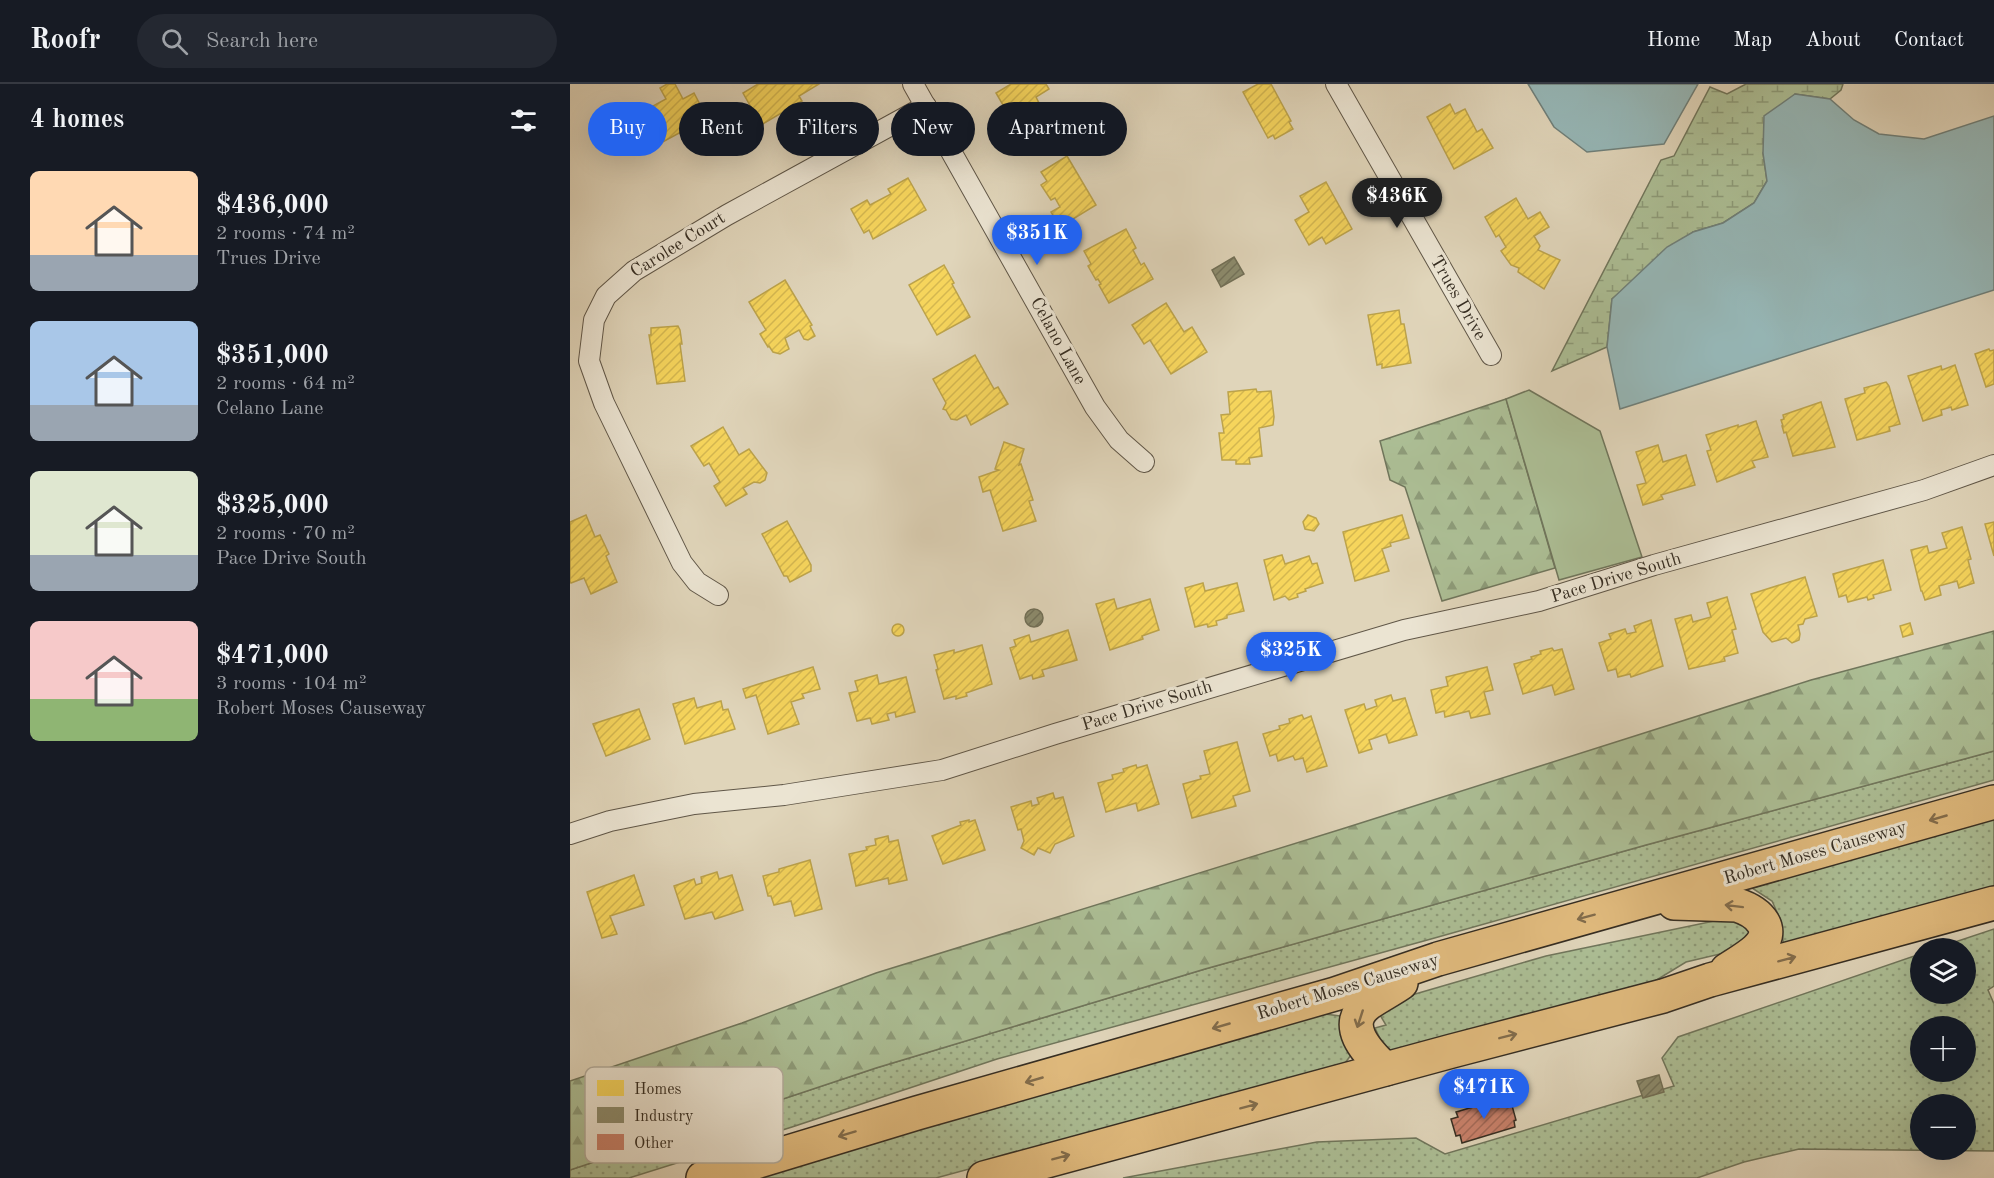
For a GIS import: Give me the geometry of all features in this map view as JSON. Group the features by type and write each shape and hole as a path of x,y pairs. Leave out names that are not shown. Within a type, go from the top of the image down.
{"highway":[{"name":"Robert Moses Causeway","path":"783,1154 917,1113 1335,994 1438,959 1994,802"},
{"path":"1643,902 1737,905 1759,916 1765,929 1761,944 1751,954 1710,980"},
{"path":"984,1178 1663,996 1710,980 1994,903"},
{"path":"1385,1069 1369,1054 1359,1037 1358,1020 1361,1012 1368,1004 1438,959"},
{"name":"Robert Moses Causeway","path":"703,1178 752,1163"}],"street":[{"name":"Celano Lane","path":"913,84 924,102"},
{"name":"Trues Drive","path":"1336,84 1491,355"},
{"name":"Carolee Court","path":"718,595 697,582 682,563 604,403 589,361 594,320 606,296 634,271 727,215 891,125"},
{"name":"Celano Lane","path":"954,156 1095,407 1119,440 1144,462"},
{"name":"Pace Drive South","path":"570,834 610,821 694,804 784,795 942,770 1066,730 1404,630 1539,601 1654,565 1924,490 1994,465"}],"green space":[{"path":"1746,84 1843,84 1841,90 1830,99 1795,94 1763,153 1767,181 1754,203 1723,223 1693,232 1612,299 1607,347 1552,371 1661,160 1674,156 1710,87 1727,94"},
{"path":"1529,390 1600,431 1642,557 1559,580 1506,399"},
{"path":"1506,399 1555,568 1442,601 1405,487 1390,480 1380,441"},
{"path":"1994,631 1994,751 1646,845 1205,969 876,1068 783,1099 783,1067 612,1067 742,1023 876,973 1345,828 1811,680"},
{"path":"1994,751 1994,780 997,1059 783,1130 783,1099 876,1068 1205,969 1646,845"},
{"path":"1994,819 1994,891 1784,950 1781,921 1772,901 1752,888"},
{"path":"1738,916 1750,917 1750,947 1686,962 1650,984 1392,1051 1383,1045 1375,1028 1386,1025 1377,1010 1381,1004 1546,956"},
{"path":"1994,929 1994,986 1988,990 1994,1004 1994,1151 1976,1151 1976,1094 1910,1094 1910,1150 1799,1149 1744,1162 1697,1178 1123,1178 1317,1142 1416,1138 1445,1154 1674,1086 1662,1058 1678,1037 1910,957 1910,1004 1976,1004 1976,938 1967,938"},
{"path":"1325,1014 1340,1016 1346,1025 1354,1051 1345,1063 1160,1117 936,1178 733,1178"},
{"path":"585,1076 585,1163 591,1163 570,1170 570,1081"},
{"path":"591,1163 677,1163 629,1178 570,1178 570,1170"}],"water":[{"path":"1528,84 1698,84 1664,144 1587,152 1554,127"},
{"path":"1795,94 1830,99 1854,120 1879,134 1924,139 1994,116 1994,290 1620,409 1607,347 1612,299 1667,247 1693,232 1723,223 1754,203 1767,181 1763,153 1764,116"}],"building: Homes":[{"path":"667,84 675,84 683,99 694,93 699,102 679,102 679,133 667,140 667,102 660,102 666,99 660,88"},
{"path":"758,84 819,84 799,96 802,101 800,102 776,102 776,116 764,123 764,102 748,102 743,93"},
{"path":"1011,84 1046,84 1049,89 1036,97 1039,102 1001,102 996,93"},
{"path":"1258,84 1271,84 1291,121 1289,122 1293,129 1275,139 1273,135 1268,138 1243,92"},
{"path":"1450,104 1455,114 1465,109 1477,132 1482,129 1493,148 1454,169 1427,117"},
{"path":"1067,156 1096,205 1060,227 1051,212 1060,207 1055,198 1051,200 1041,185 1047,181 1041,172"},
{"path":"908,178 926,210 873,239 869,230 864,233 851,209 867,200 870,205 891,194 888,189"},
{"path":"1326,182 1352,229 1326,244 1322,237 1309,245 1295,220 1309,212 1300,196"},
{"path":"1516,198 1528,219 1540,212 1549,227 1534,236 1540,246 1538,250 1560,260 1544,289 1518,272 1519,268 1511,265 1501,251 1506,247 1499,235 1496,237 1485,217"},
{"path":"1126,229 1136,248 1133,250 1141,265 1144,263 1153,279 1109,303 1099,285 1101,284 1088,266 1091,264 1084,251"},
{"path":"944,265 970,317 937,335 909,285"},
{"path":"785,280 812,325 810,326 815,336 808,340 804,339 799,330 785,338 789,349 780,354 768,347 760,334 766,330 749,302"},
{"path":"1166,303 1184,332 1192,327 1207,352 1171,374 1150,340 1144,344 1132,325"},
{"path":"1399,310 1411,363 1382,368 1382,364 1377,365 1368,315"},
{"path":"678,326 685,381 657,384 649,335 651,335 651,328"},
{"path":"1989,349 1994,350 1994,384 1986,387 1975,354"},
{"path":"975,355 994,389 998,387 1008,404 971,425 966,415 957,420 951,419 943,409 946,403 933,379"},
{"path":"1955,365 1968,405 1952,410 1951,407 1941,410 1942,415 1923,421 1908,376 1941,366 1942,370"},
{"path":"1886,382 1900,424 1889,427 1890,431 1857,440 1845,399 1865,393 1864,388"},
{"path":"1256,389 1257,392 1271,391 1274,417 1273,425 1259,428 1262,456 1249,458 1250,464 1236,464 1236,460 1222,460 1219,433 1224,433 1221,415 1230,414 1228,392"},
{"path":"1821,402 1835,447 1793,456 1782,426 1783,415"},
{"path":"1756,421 1768,457 1752,461 1755,467 1717,482 1707,451 1711,450 1706,435"},
{"path":"723,427 739,455 749,449 767,473 765,480 760,483 754,482 743,488 747,494 726,506 714,486 720,482 709,463 704,466 691,446"},
{"path":"1004,442 1024,449 1019,465 1021,464 1033,500 1029,501 1036,521 1003,531 990,490 983,492 979,477 999,470 995,469"},
{"path":"1658,445 1663,462 1686,455 1695,485 1661,495 1663,499 1643,505 1637,485 1646,483 1636,452"},
{"path":"586,515 595,537 600,535 609,554 606,556 617,582 591,594 584,578 571,583 570,581 570,522"},
{"path":"1308,515 1316,518 1319,524 1314,531 1305,529 1303,522"},
{"path":"1402,515 1409,538 1390,543 1391,546 1382,549 1389,571 1355,581 1343,532"},
{"path":"787,521 811,565 811,571 790,582 787,576 784,576 762,534"},
{"path":"1994,522 1994,556 1985,524"},
{"path":"1962,527 1971,559 1968,560 1974,583 1959,588 1957,581 1939,586 1941,595 1925,600 1911,550 1927,546 1929,553 1947,548 1942,533"},
{"path":"1282,555 1285,564 1309,556 1312,564 1317,563 1323,583 1305,589 1306,591 1297,594 1298,597 1289,600 1285,596 1274,600 1264,560"},
{"path":"1883,560 1891,590 1873,595 1874,598 1868,600 1867,597 1848,602 1846,595 1839,597 1833,574"},
{"path":"1805,577 1817,616 1805,619 1803,624 1798,625 1799,640 1792,643 1786,638 1772,642 1763,632 1751,594"},
{"path":"1203,583 1205,591 1237,583 1244,611 1227,615 1227,618 1216,621 1217,625 1208,627 1207,624 1195,627 1185,588"},
{"path":"1727,597 1736,629 1732,630 1738,653 1724,657 1725,661 1689,669 1675,619 1691,615 1693,622 1711,617 1707,603"},
{"path":"1114,599 1117,609 1150,599 1159,630 1142,636 1143,639 1110,650 1096,604"},
{"path":"1651,620 1663,666 1631,677 1630,674 1618,677 1616,669 1608,671 1599,643 1611,639 1609,634 1625,629 1627,634 1636,632 1634,626"},
{"path":"1910,623 1913,634 1903,637 1900,626"},
{"path":"900,624 904,630 900,636 896,636 892,628"},
{"path":"1068,630 1077,660 1042,670 1044,676 1033,679 1032,675 1020,679 1010,648 1016,646 1014,640 1029,635 1031,642"},
{"path":"982,645 992,684 966,693 967,696 944,699 934,655 954,650 954,653"},
{"path":"1552,648 1554,651 1562,649 1574,689 1555,695 1552,685 1523,694 1514,664 1532,659 1531,657 1541,654 1540,651"},
{"path":"813,667 820,689 802,694 804,698 791,702 799,724 768,734 756,695 746,698 743,689"},
{"path":"1487,667 1493,690 1484,692 1490,714 1471,718 1469,711 1445,717 1444,711 1436,713 1431,690 1448,686 1446,677"},
{"path":"877,675 879,684 906,677 915,712 896,717 895,712 887,714 889,720 872,724 870,718 857,721 849,693 858,691 855,681"},
{"path":"1391,695 1393,701 1405,698 1417,735 1389,743 1386,734 1369,740 1372,749 1359,753 1345,710 1364,704 1366,710 1377,706 1375,700"},
{"path":"694,698 697,708 721,701 723,710 728,709 735,729 685,744 673,704"},
{"path":"639,709 650,739 606,756 593,724"},
{"path":"1302,715 1304,719 1311,716 1327,766 1307,772 1303,758 1295,760 1293,756 1278,761 1276,754 1270,756 1263,734 1280,729 1279,726 1290,723 1289,719"},
{"path":"1237,742 1250,791 1233,796 1236,806 1192,818 1183,784 1210,774 1204,751"},
{"path":"1136,765 1137,768 1147,765 1159,804 1138,811 1136,803 1106,812 1098,783 1113,779 1112,775 1124,772 1123,769"},
{"path":"1053,793 1055,799 1063,797 1074,836 1055,844 1050,853 1038,848 1034,855 1021,848 1024,841 1011,807 1031,801 1032,806 1039,804 1037,798"},
{"path":"969,820 969,822 975,820 985,850 943,864 932,836"},
{"path":"888,836 889,842 898,840 907,880 889,884 888,878 856,886 849,854 867,850 866,847 876,845 875,839"},
{"path":"810,860 822,909 795,916 791,901 774,905 771,896 768,896 763,876"},
{"path":"717,872 719,879 732,875 743,910 715,919 712,912 685,919 674,886 694,879 696,885 702,883 701,877"},
{"path":"634,875 644,905 610,916 617,934 602,938 587,892"}],"building: Industry":[{"path":"1234,257 1244,274 1221,287 1212,270"},
{"path":"1034,609 1040,612 1043,618 1040,624 1034,627 1028,624 1025,618 1028,612"},
{"path":"1659,1075 1664,1092 1643,1098 1637,1081"}],"building: Other":[{"path":"1504,1098 1506,1104 1511,1102 1516,1120 1514,1121 1515,1127 1462,1143 1460,1135 1456,1136 1451,1119 1458,1117 1456,1112"}]}
